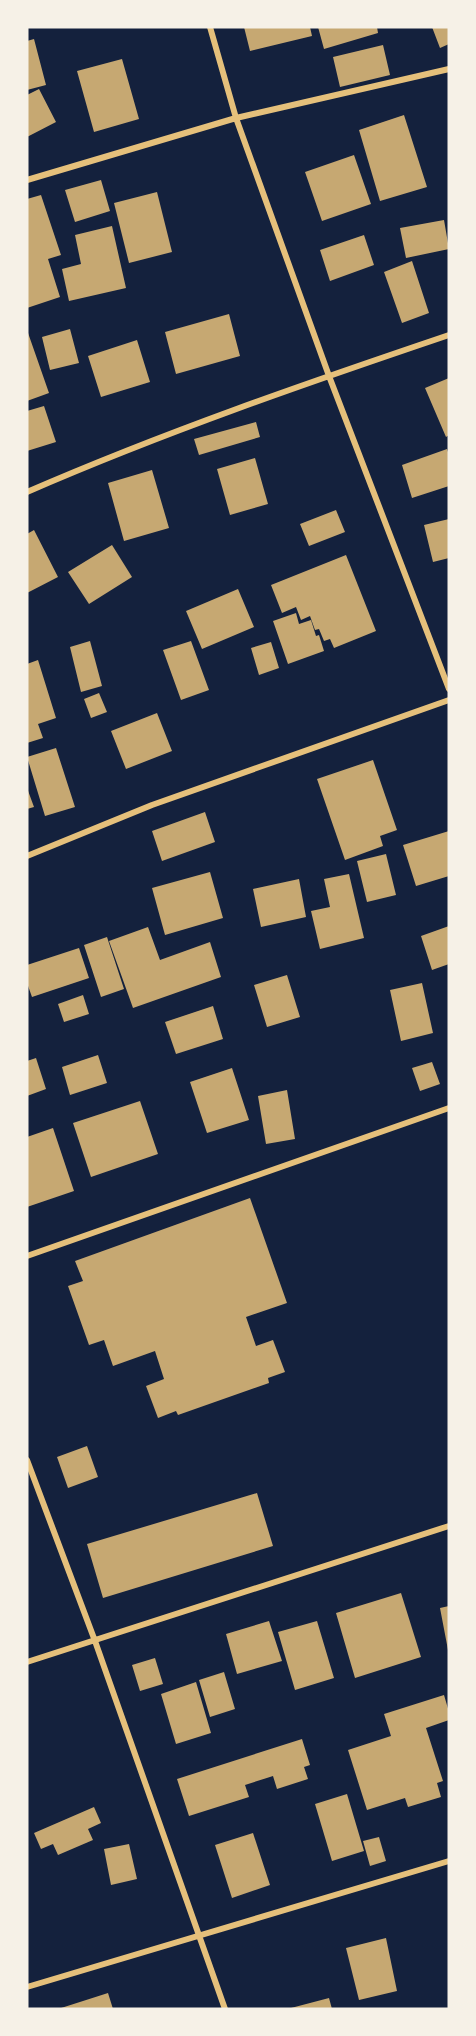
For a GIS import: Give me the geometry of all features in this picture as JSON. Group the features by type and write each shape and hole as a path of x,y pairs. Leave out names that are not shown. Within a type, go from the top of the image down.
{"street":[{"path":"210,27 236,118 329,376 449,689"},
{"path":"27,180 236,118 449,69"},
{"path":"27,492 90,465 329,376 449,335"},
{"path":"27,856 152,805 449,700"},
{"path":"27,1256 449,1108"},
{"path":"27,1460 95,1641 225,2009"},
{"path":"27,1662 449,1526"},
{"path":"27,1987 449,1861"}],"building":[{"path":"244,27 310,27 312,36 250,51"},
{"path":"318,27 377,27 378,33 324,49"},
{"path":"432,27 449,27 449,44 440,48"},
{"path":"34,39 46,85 27,90 27,41"},
{"path":"383,45 390,75 340,87 333,57"},
{"path":"122,59 139,119 94,132 77,71"},
{"path":"39,89 56,122 27,137 27,95"},
{"path":"404,115 427,187 380,201 359,130"},
{"path":"354,155 371,204 322,221 305,172"},
{"path":"101,180 110,211 75,222 65,190"},
{"path":"157,192 172,252 129,263 114,203"},
{"path":"41,195 61,255 48,259 60,297 27,308 27,199"},
{"path":"444,220 449,249 406,258 400,228"},
{"path":"112,226 126,288 69,301 62,269 81,264 75,235"},
{"path":"364,235 374,265 330,281 320,250"},
{"path":"412,261 429,313 402,323 384,272"},
{"path":"229,314 240,356 176,374 165,332"},
{"path":"70,329 79,363 50,370 42,337"},
{"path":"27,330 49,393 27,401"},
{"path":"137,340 150,382 101,397 88,356"},
{"path":"449,378 449,435 446,437 425,388"},
{"path":"44,406 56,442 27,451 27,411"},
{"path":"256,422 260,437 199,455 194,439"},
{"path":"447,449 449,486 412,498 402,465"},
{"path":"255,458 268,504 230,515 217,469"},
{"path":"152,470 169,528 124,541 108,483"},
{"path":"336,510 345,532 309,546 300,524"},
{"path":"449,519 449,558 433,562 424,525"},
{"path":"34,530 58,577 27,593 27,534"},
{"path":"112,545 132,577 89,604 68,572"},
{"path":"346,555 376,631 334,648 330,639 324,641 319,629 315,630 310,616 301,620 296,607 282,613 271,585"},
{"path":"238,589 254,627 202,649 186,611"},
{"path":"296,613 299,624 311,620 324,651 288,664 273,621"},
{"path":"90,641 102,686 81,692 70,647"},
{"path":"191,641 209,690 181,700 163,650"},
{"path":"271,642 279,668 259,675 251,648"},
{"path":"38,660 56,718 38,724 43,738 27,743 27,664"},
{"path":"99,693 107,712 91,718 84,699"},
{"path":"157,713 172,751 126,769 111,731"},
{"path":"56,748 75,807 45,816 27,757"},
{"path":"373,760 397,830 380,836 383,846 345,860 317,779"},
{"path":"27,788 34,807 27,809"},
{"path":"205,812 215,842 162,861 152,831"},
{"path":"449,831 449,876 416,886 403,845"},
{"path":"386,854 396,895 367,902 357,861"},
{"path":"210,872 223,918 165,935 152,888"},
{"path":"349,874 364,938 320,949 311,911 330,907 324,879"},
{"path":"299,879 306,917 261,927 253,889"},
{"path":"449,926 449,964 432,970 421,936"},
{"path":"148,927 160,960 210,942 221,977 133,1008 109,941"},
{"path":"107,937 124,989 101,997 84,945"},
{"path":"79,948 89,978 32,997 27,983 27,965"},
{"path":"287,975 300,1017 267,1027 254,985"},
{"path":"422,983 433,1033 401,1041 390,990"},
{"path":"83,995 89,1014 64,1022 58,1004"},
{"path":"213,1006 223,1039 176,1054 165,1022"},
{"path":"98,1055 107,1083 70,1095 62,1067"},
{"path":"36,1058 46,1089 27,1096 27,1061"},
{"path":"432,1062 440,1084 420,1091 412,1068"},
{"path":"232,1068 249,1120 207,1133 190,1082"},
{"path":"287,1090 295,1139 266,1144 258,1096"},
{"path":"140,1101 158,1154 91,1177 73,1123"},
{"path":"53,1128 74,1191 27,1207 27,1137"},
{"path":"250,1198 287,1303 246,1317 256,1346 273,1340 285,1372 268,1378 269,1383 178,1415 176,1411 158,1418 146,1386 164,1379 155,1351 113,1366 104,1340 89,1345 68,1286 83,1281 75,1261"},
{"path":"87,1446 98,1477 68,1488 57,1457"},
{"path":"257,1493 273,1546 103,1598 87,1544"},
{"path":"401,1593 421,1657 355,1678 336,1613"},
{"path":"449,1606 449,1650 448,1650 440,1608"},
{"path":"269,1621 282,1661 237,1674 226,1634"},
{"path":"317,1621 334,1678 295,1690 278,1632"},
{"path":"155,1658 163,1684 140,1691 132,1665"},
{"path":"224,1672 235,1709 210,1717 199,1680"},
{"path":"196,1682 211,1733 176,1744 161,1694"},
{"path":"444,1695 449,1720 426,1728 443,1781 437,1783 441,1797 408,1807 405,1798 367,1810 348,1750 391,1736 384,1714"},
{"path":"302,1739 310,1765 304,1767 308,1779 277,1789 273,1776 245,1785 249,1797 189,1816 177,1779"},
{"path":"347,1794 364,1851 332,1861 315,1804"},
{"path":"94,1807 101,1823 88,1829 93,1840 58,1855 53,1844 41,1849 34,1833"},
{"path":"253,1833 270,1885 232,1898 215,1845"},
{"path":"379,1837 386,1861 370,1866 363,1841"},
{"path":"129,1844 137,1879 111,1885 104,1849"},
{"path":"386,1938 397,1991 359,2000 346,1948"},
{"path":"108,1993 113,2009 58,2009"},
{"path":"329,1998 332,2009 291,2009 291,2008"}]}
